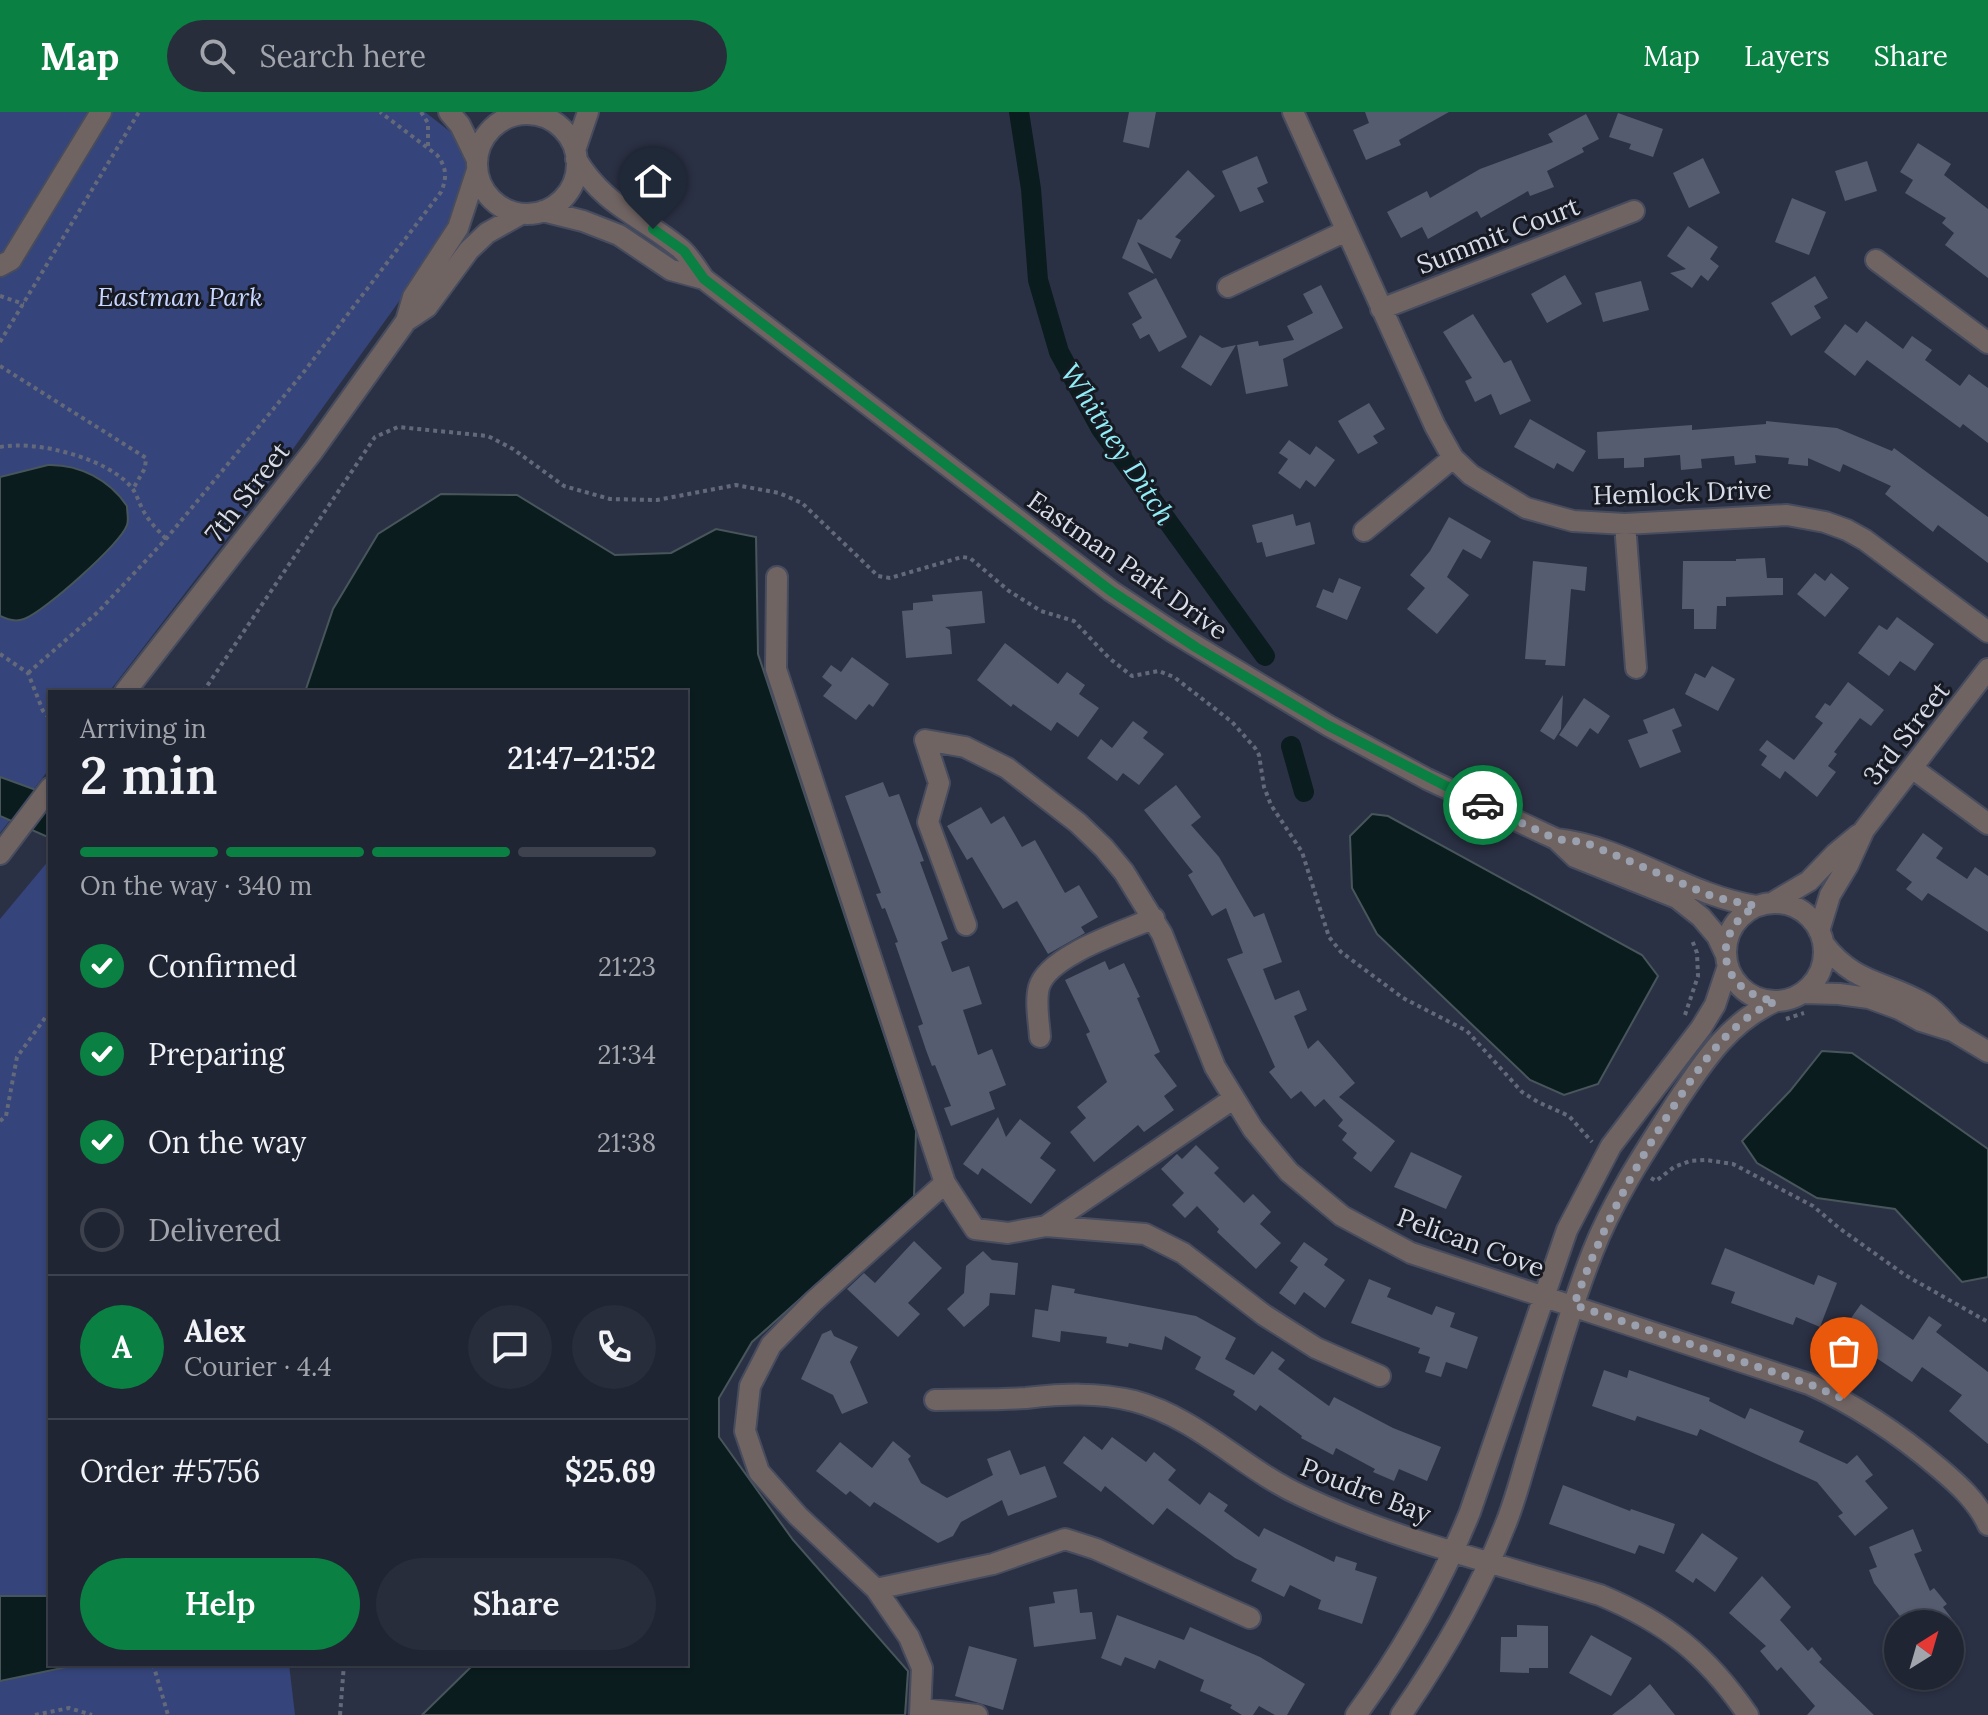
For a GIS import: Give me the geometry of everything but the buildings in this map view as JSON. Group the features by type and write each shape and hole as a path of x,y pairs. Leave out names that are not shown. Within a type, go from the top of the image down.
{"street":[{"path":"0,266 11,260 101,112"},
{"path":"449,112 460,125 487,194 508,211 521,214 543,211 557,204 569,191 588,112"},
{"name":"Hemlock Drive","path":"1293,112 1381,309 1453,458 1471,475 1526,508 1573,521 1625,524 1787,515 1825,522 1865,540 1988,632"},
{"path":"477,165 480,146 498,123 511,116 528,113 554,122 563,130 576,154"},
{"name":"Eastman Park Drive","path":"576,154 602,194 684,251 704,279 1111,591 1329,726 1427,779 1556,839 1575,857 1677,898 1701,917 1717,936 1741,988 1779,1010"},
{"name":"7th Street","path":"127,690 313,451 406,321 413,297 458,228 477,165"},
{"name":"Eastman Park Drive","path":"543,211 583,221 619,235 671,270 704,279"},
{"name":"Summit Court","path":"1381,309 1634,211"},
{"name":"7th Street","path":"406,321 427,307 469,250 487,233 521,214"},
{"path":"1228,287 1346,231"},
{"path":"1876,260 1988,343"},
{"path":"1364,531 1453,458"},
{"path":"1625,524 1636,668"},
{"path":"777,577 776,669 945,1183 975,1229 1008,1233 1046,1226 1145,1234 1183,1253 1264,1315 1316,1348 1380,1376"},
{"name":"3rd Street","path":"1356,1715 1406,1644 1455,1550 1567,1230 1607,1153 1715,1005 1727,960 1727,940 1733,926 1743,914 1809,881 1864,830 1988,669"},
{"name":"Pelican Cove","path":"966,925 928,822 939,783 925,740 965,747 1007,768 1052,801 1104,848 1154,918 1172,955 1215,1067 1233,1099 1289,1172 1342,1216 1411,1253 1809,1384 1844,1399 1904,1438 1958,1484 1980,1510 1988,1525"},
{"path":"1912,768 1988,824"},
{"path":"4,848 48,791"},
{"name":"3rd Street","path":"1804,1003 1821,970 1824,955 1821,937 1830,895 1864,830"},
{"name":"Eastman Park Drive","path":"1556,839 1584,842 1714,897 1787,904 1800,909 1821,937"},
{"path":"1040,1037 1039,987 1048,971 1068,957 1154,918"},
{"path":"1821,937 1834,957 1850,971 1929,1005 1953,1031"},
{"path":"1401,1715 1455,1632 1508,1520 1594,1249 1635,1168 1719,1042 1756,1010 1779,1010 1839,994 1869,998 1899,1009 1921,1021 1953,1031 1988,1052"},
{"path":"1046,1226 1233,1099"},
{"path":"945,1183 814,1301 771,1345 750,1386 745,1431 759,1472 798,1516 876,1589 909,1637 922,1668 921,1712 977,1715"},
{"name":"Poudre Bay","path":"935,1400 1082,1393 1158,1409 1193,1426 1297,1494 1392,1532 1600,1595 1652,1619 1694,1650 1714,1670 1748,1715"},
{"path":"876,1589 993,1564 1065,1539 1096,1549 1250,1618"}],"path":[{"path":"0,342 139,112"},
{"path":"28,673 98,612 166,539 303,373 441,192 446,173 443,163 380,112"},
{"path":"421,112 428,123 428,149"},
{"path":"0,296 24,304"},
{"path":"0,366 146,458 145,468 133,489"},
{"path":"204,690 375,437 398,427 488,436 513,449 564,486 610,499 657,500 736,485 779,493 802,503 878,576 890,578 962,557 970,558 1009,591 1041,611 1074,621 1109,658 1132,676 1159,671 1174,677 1232,722 1259,755 1264,787 1271,805 1302,852 1329,937 1341,952 1403,998 1467,1031 1522,1092 1569,1116 1587,1139 1607,1153"},
{"path":"0,447 21,444 89,459 133,489 144,514 166,539"},
{"path":"0,654 28,673 48,717"},
{"path":"1686,1007 1696,987 1699,965 1687,930"},
{"path":"1779,1010 1804,1003"},
{"path":"0,1121 6,1116 17,1057 48,1014"},
{"path":"1635,1168 1656,1181 1674,1167 1690,1161 1733,1164 1813,1206 1905,1275 1988,1322"},
{"path":"154,1666 168,1715"},
{"path":"340,1715 344,1666"},
{"path":"35,1715 69,1708 92,1715"}],"green space":[{"name":"Eastman Park","path":"0,112 425,112 484,158 487,179 252,506 111,690 48,690 48,771 0,833"},
{"path":"48,861 48,1666 289,1666 295,1715 0,1715 0,919"}],"shaded area":[{"path":"48,465 71,467 103,481 127,506 128,523 111,547 64,591 34,614 24,619 9,619 0,616 0,477"},
{"path":"441,494 517,495 615,555 671,553 716,529 756,537 758,654 916,1131 914,1197 752,1342 719,1398 719,1437 793,1540 908,1671 905,1715 422,1715 472,1666 688,1666 688,690 306,690 333,609 378,534"},
{"path":"0,777 48,794 48,837 0,816"},
{"path":"1372,814 1388,816 1642,955 1658,976 1598,1084 1564,1095 1530,1080 1377,934 1352,888 1350,836"},
{"path":"1822,1051 1852,1053 1988,1149 1988,1277 1962,1282 1895,1209 1817,1198 1757,1163 1742,1141 1790,1091"},
{"path":"0,1596 48,1596 48,1666 71,1666 0,1681"}],"waterway":[{"name":"Whitney Ditch","path":"1019,112 1031,189 1038,280 1059,352 1101,429 1265,656"},
{"name":"Whitney Ditch","path":"1291,746 1304,792"}],"way so far":[{"path":"1483,805 1556,839 1584,842 1714,897 1756,906 1743,914 1733,926 1725,953 1728,966 1741,988 1751,995 1776,1001 1738,1023 1695,1074 1611,1212 1574,1305 1809,1384 1844,1399"}],"route":[{"path":"653,229 684,251 704,279 1111,591 1197,648 1329,726 1427,779 1483,805"}]}
